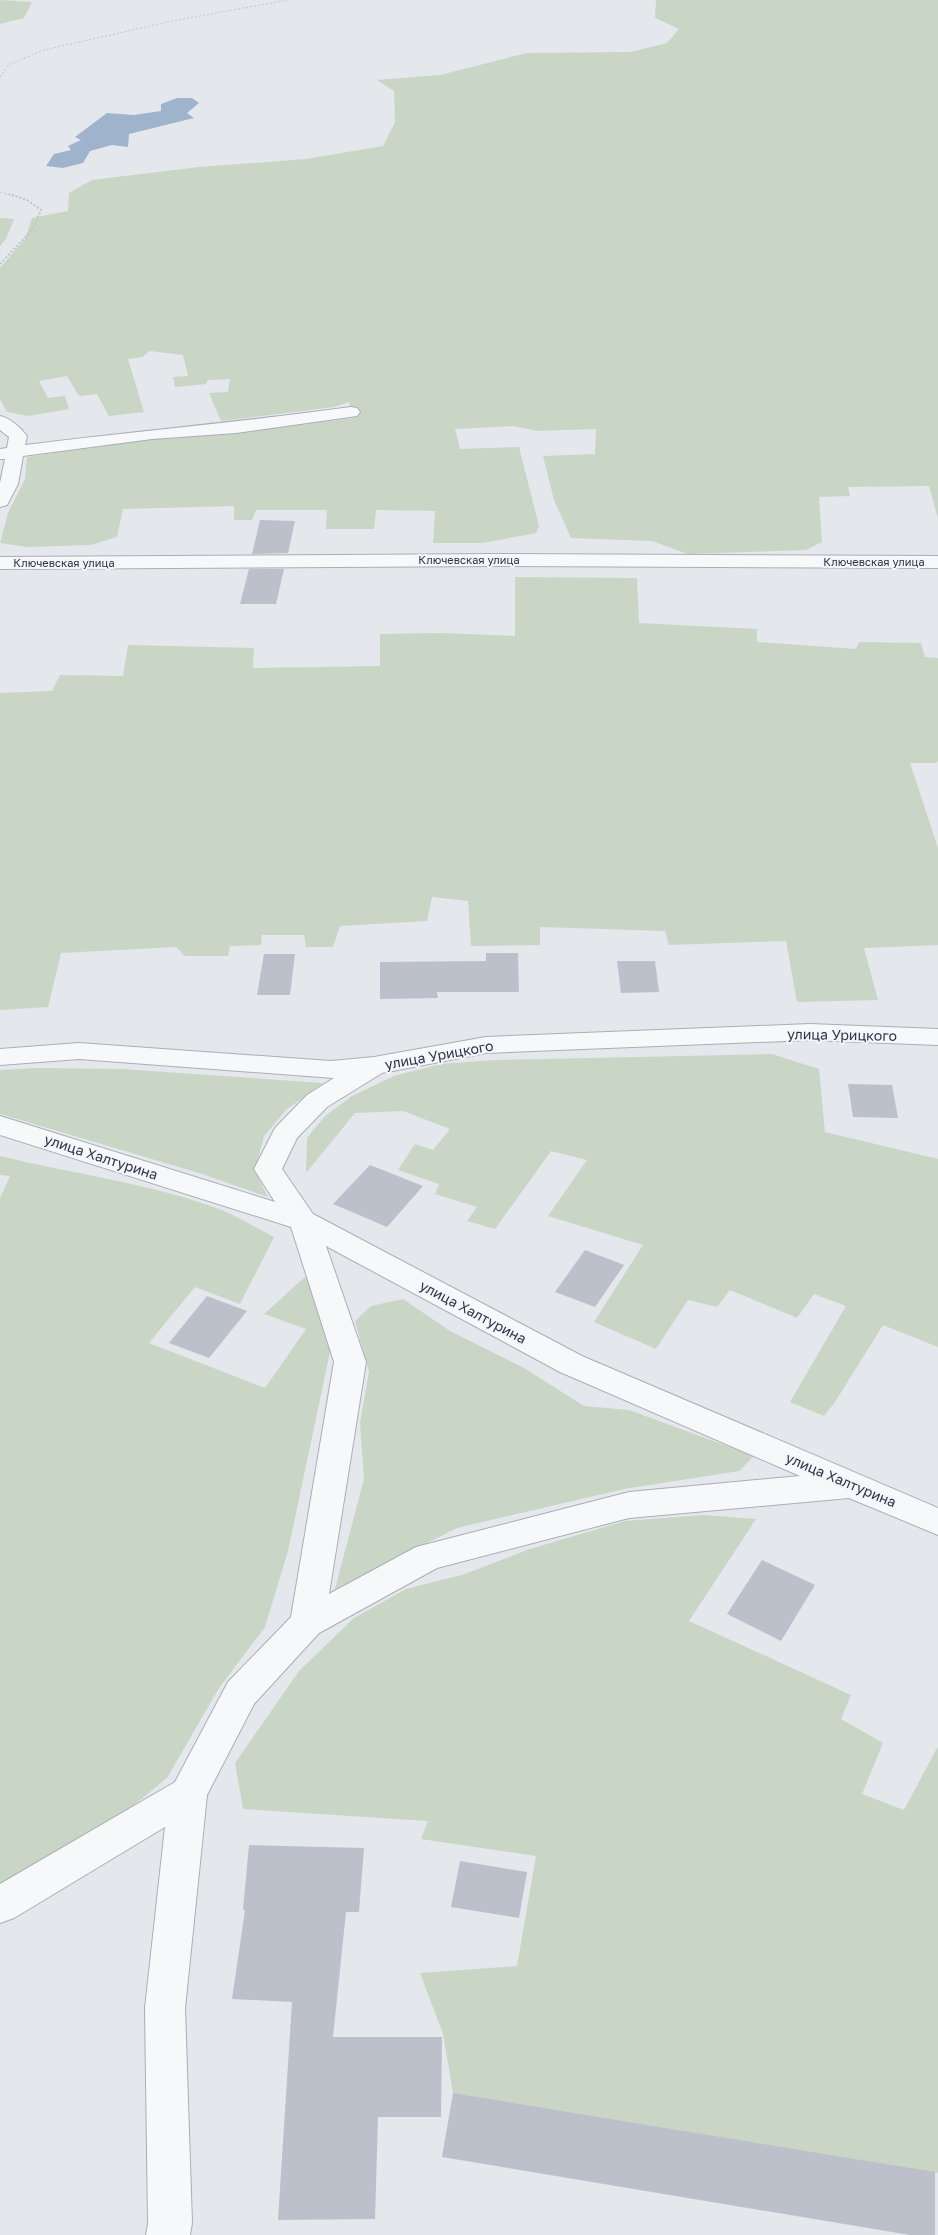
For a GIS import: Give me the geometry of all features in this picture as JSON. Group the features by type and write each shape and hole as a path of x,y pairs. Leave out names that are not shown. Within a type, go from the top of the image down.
{"street":[{"path":"7,453 152,434 236,428 351,412"},
{"path":"0,421 18,436 7,453 9,484 0,501"},
{"name":"Ключевская улица","path":"0,563 500,560 938,562"},
{"name":"улица Урицкого","path":"0,1057 80,1051 331,1070 374,1066 486,1045 810,1032 938,1037"},
{"path":"306,1623 350,1362 303,1221 268,1169 285,1134 317,1101 374,1066"},
{"name":"улица Халтурина","path":"0,1125 303,1221 571,1364 938,1522"},
{"path":"173,2231 165,2008 188,1794 241,1693 306,1623 428,1557 629,1505 852,1484"},
{"path":"0,1905 188,1794"}],"path":[{"path":"0,77 8,65 14,61 44,50 172,21 288,0"},
{"path":"0,192 26,199 36,204 41,210 33,229 0,264"}],"green space":[{"path":"0,0 32,2 24,18 0,24"},
{"path":"656,0 938,0 938,519 929,486 848,487 850,496 819,497 822,542 806,550 688,554 652,541 571,538 554,500 543,456 595,454 596,429 536,431 514,426 455,429 460,449 519,447 539,526 536,533 483,543 433,543 435,511 376,510 374,529 326,529 327,510 256,510 252,520 234,520 234,506 123,509 117,537 91,545 28,547 0,543 8,513 25,479 27,457 141,440 217,435 352,418 349,402 334,407 221,421 209,393 228,392 230,379 208,380 206,384 175,387 173,377 188,376 183,355 150,351 142,357 128,359 144,412 109,416 97,394 79,396 67,376 39,381 48,398 65,396 69,409 29,416 7,412 0,399 0,268 25,239 32,218 68,211 69,193 92,180 199,167 306,159 383,146 395,122 394,91 377,80 440,75 527,53 631,52 667,43 679,29 655,18"},
{"path":"0,218 14,219 6,239 0,246"},
{"path":"515,577 637,578 639,623 757,629 757,642 856,649 859,642 921,643 925,657 938,658 938,760 936,763 910,763 938,848 938,945 864,948 878,1000 797,1002 786,941 669,945 665,931 540,927 540,945 471,946 468,901 432,897 427,921 340,926 333,947 306,947 304,935 262,935 261,945 230,946 228,956 185,956 176,947 61,953 48,1007 0,1010 0,693 52,691 60,675 123,676 128,645 254,648 253,668 380,666 380,634 442,633 515,636"},
{"path":"772,1054 819,1069 825,1132 938,1159 938,1347 883,1325 835,1402 824,1416 790,1402 846,1306 814,1294 797,1318 730,1290 717,1307 688,1300 656,1349 594,1322 643,1245 548,1216 587,1160 551,1151 495,1229 467,1221 477,1207 435,1194 439,1184 398,1170 415,1144 433,1150 450,1129 403,1111 355,1113 306,1173 307,1138 325,1116 352,1096 394,1076 441,1064 496,1060"},
{"path":"37,1068 122,1069 323,1083 286,1110 264,1136 255,1171 268,1197 199,1173 0,1114 0,1070"},
{"path":"0,1156 166,1192 226,1212 274,1237 240,1304 195,1287 149,1343 265,1388 306,1329 264,1314 305,1277 313,1287 331,1347 288,1551 265,1627 219,1688 167,1778 113,1822 0,1884 0,1198 10,1176 0,1175"},
{"path":"403,1299 450,1331 524,1368 584,1406 629,1410 754,1456 739,1471 624,1489 457,1528 335,1589 364,1479 360,1423 369,1372 355,1321 371,1306"},
{"path":"703,1515 756,1519 689,1621 851,1695 841,1719 883,1743 862,1794 904,1810 938,1746 938,2173 453,2093 443,2034 420,1973 517,1966 536,1856 421,1839 428,1821 243,1809 235,1763 299,1671 354,1618 406,1589 462,1575 530,1549 625,1521"}],"water":[{"path":"177,98 192,98 199,103 187,113 194,118 129,134 128,147 112,145 90,151 83,163 63,168 46,166 54,154 71,150 68,146 81,140 75,137 107,113 134,115 161,111 161,104"}],"building":[{"path":"260,520 295,521 288,553 252,554"},
{"path":"249,569 284,569 276,604 240,604"},
{"path":"486,953 518,953 519,992 437,992 438,998 380,999 380,962 486,961"},
{"path":"264,954 295,954 290,995 257,995"},
{"path":"617,961 655,961 659,992 621,993"},
{"path":"848,1084 892,1085 898,1118 853,1117"},
{"path":"370,1165 423,1186 387,1227 333,1204"},
{"path":"585,1250 624,1265 595,1307 555,1292"},
{"path":"207,1296 247,1311 209,1358 169,1343"},
{"path":"762,1560 815,1585 781,1641 727,1614"},
{"path":"249,1845 364,1848 359,1912 346,1912 333,2037 442,2037 441,2117 378,2117 375,2219 278,2220 292,2002 232,1999 245,1910 243,1910"},
{"path":"460,1861 527,1872 519,1918 451,1907"},
{"path":"453,2093 935,2172 935,2235 910,2235 442,2157"}]}
